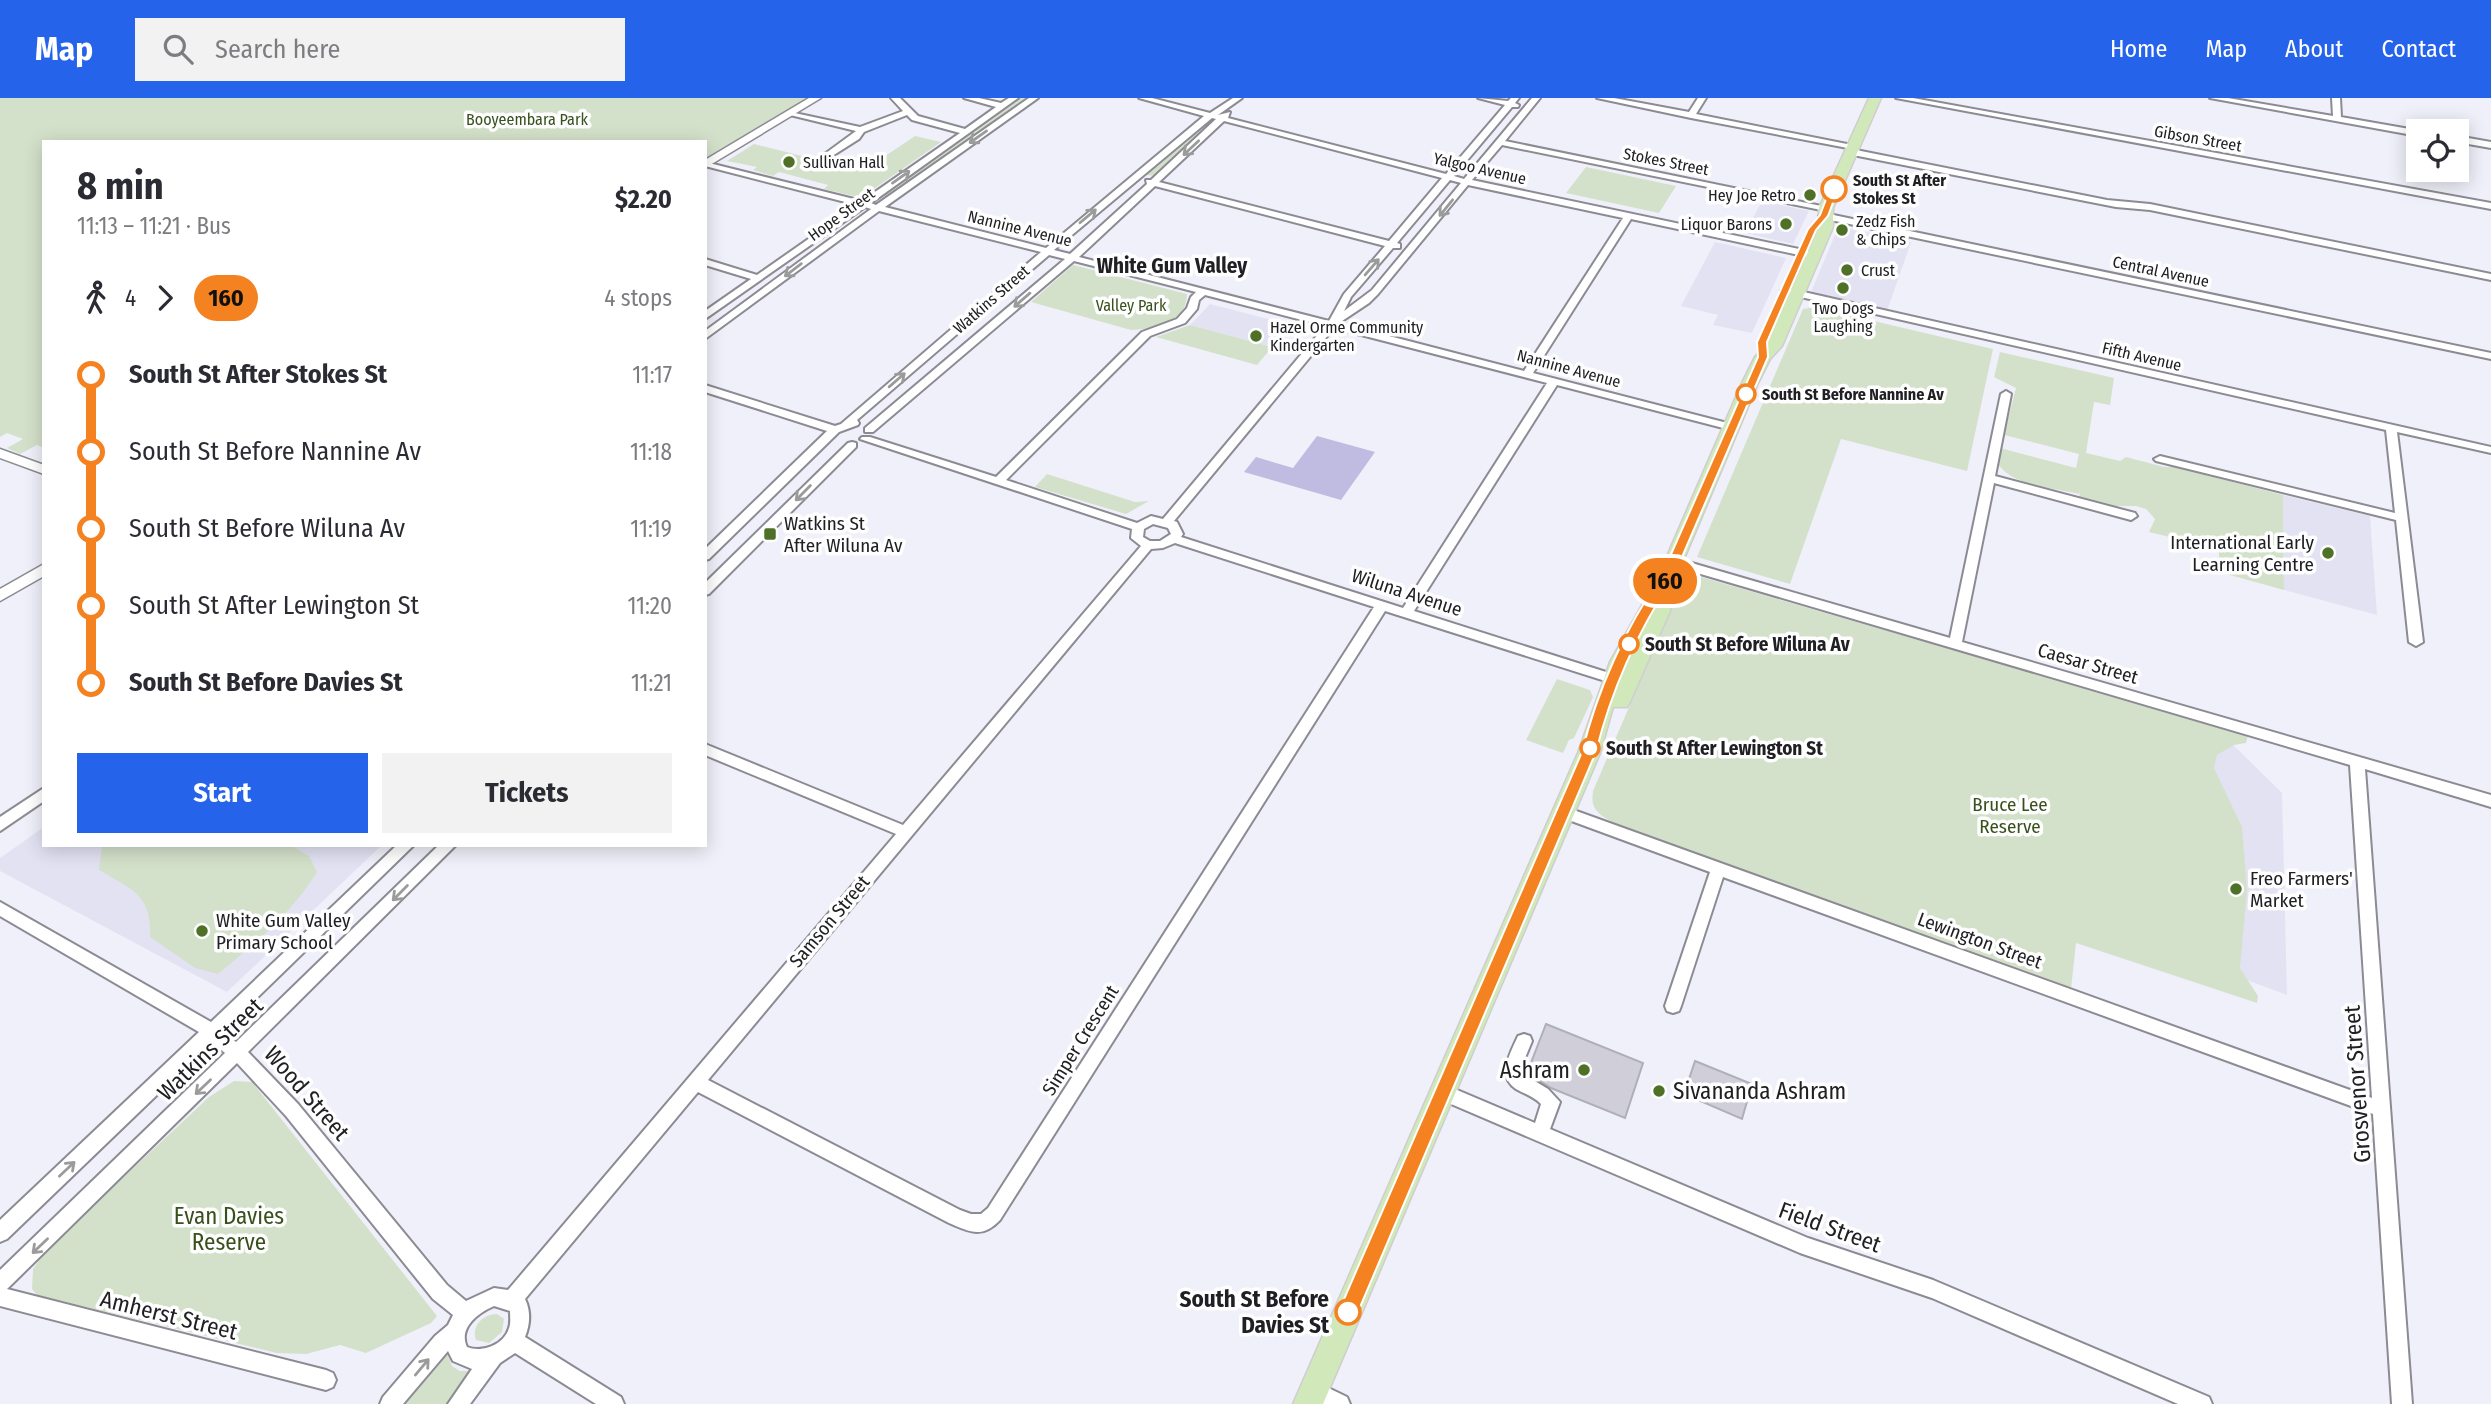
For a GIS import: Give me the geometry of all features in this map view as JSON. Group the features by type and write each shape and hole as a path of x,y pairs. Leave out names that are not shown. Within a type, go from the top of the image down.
{"main road":[{"path":"1311,1397 1589,752 1611,723 1621,682 1660,611 1670,570 1763,357 1774,346 1791,292 1808,254 1826,227 1825,212 1875,98"}],"street":[{"path":"707,164 816,98"},
{"path":"895,98 907,112 922,121 967,132"},
{"path":"968,98 1003,106"},
{"name":"Hope Street","path":"707,315 1014,98"},
{"name":"Hope Street","path":"707,335 876,209 1034,98"},
{"name":"Yalgoo Avenue","path":"1143,98 1467,182 1808,254"},
{"name":"Watkins Street","path":"707,554 837,430 1045,251 1210,115 1238,98"},
{"name":"Watkins Street","path":"852,445 868,435 1154,183 1222,119 1238,98"},
{"path":"1482,98 1513,101 1527,108"},
{"path":"1334,323 1366,301 1411,251 1535,98"},
{"path":"1601,98 2148,212 2176,215 2491,277"},
{"path":"1691,116 1702,98"},
{"name":"Gibson Street","path":"1899,98 2491,206"},
{"path":"2214,98 2406,131"},
{"path":"2336,98 2337,119"},
{"path":"1168,521 1334,323 1347,296 1513,101"},
{"path":"829,155 856,137 861,130 907,112"},
{"path":"790,114 861,130"},
{"path":"2469,141 2491,145"},
{"name":"Stokes Street","path":"1500,142 1825,212"},
{"name":"Nannine Avenue","path":"707,165 1334,323 1731,427"},
{"path":"1133,178 1411,251"},
{"name":"Central Avenue","path":"1825,212 2491,356"},
{"path":"1527,373 1629,216"},
{"path":"707,263 758,278"},
{"path":"998,482 1146,334 1181,321 1192,309 1194,299 1204,291"},
{"name":"Fifth Avenue","path":"1791,292 2491,450"},
{"path":"1407,612 1555,380"},
{"path":"707,389 837,430 859,424 868,435 998,482 1138,527 1151,520 1168,521 1176,529 1174,539 1163,545 1148,545 1136,538 1138,527"},
{"path":"1955,645 2006,394"},
{"path":"2391,428 2416,642"},
{"path":"837,430 837,443 852,445"},
{"path":"707,589 852,445"},
{"path":"0,453 42,469"},
{"path":"2160,459 2402,518"},
{"path":"1989,478 2131,516"},
{"name":"Wiluna Avenue","path":"1174,539 1621,682"},
{"name":"Samson Street","path":"512,1300 904,831 1148,545"},
{"path":"0,596 42,570"},
{"name":"Caesar Street","path":"1670,570 1955,645 2491,801"},
{"name":"Simper Crescent","path":"695,1082 955,1217 971,1223 985,1223 994,1214 1382,605"},
{"path":"707,750 904,831"},
{"name":"Grosvenor Street","path":"2357,760 2402,1404"},
{"path":"0,825 42,794"},
{"name":"Lewington Street","path":"1563,812 2381,1109"},
{"name":"Watkins Street","path":"0,1233 405,847"},
{"name":"Watkins Street","path":"0,1283 238,1054 447,847"},
{"path":"1673,1006 1719,867"},
{"name":"Wood Street","path":"0,908 212,1032 238,1054 292,1110 440,1292 466,1313"},
{"path":"1524,1041 1514,1067 1516,1078 1526,1088 1551,1102 1539,1134"},
{"name":"Field Street","path":"1443,1093 1807,1248 1933,1289 2202,1404"},
{"name":"Amherst Street","path":"0,1297 326,1380"},
{"path":"390,1404 442,1343 455,1332 466,1313 484,1300 504,1297 512,1300 519,1307 522,1317 513,1340 492,1358 458,1404"},
{"path":"455,1332 455,1344 459,1354 467,1360 492,1358"},
{"path":"513,1340 614,1404"},
{"path":"1311,1397 1340,1404"}],"shaded area":[{"path":"1762,201 1809,211 1793,244 1745,233"},
{"path":"1838,228 1911,242 1887,311 1811,292"},
{"path":"1715,242 1786,258 1752,333 1713,325 1718,315 1681,306"},
{"name":"Hazel Orme Community Kindergarten","path":"1210,304 1291,325 1272,347 1190,325"},
{"path":"1317,436 1375,452 1341,500 1244,472 1256,457 1293,468"},
{"name":"International Early Learning Centre","path":"2283,495 2370,516 2377,615 2284,590"},
{"name":"Freo Farmers' Market","path":"1915,641 2219,731 2282,793 2287,995 2198,962"},
{"name":"White Gum Valley Primary School","path":"42,828 42,847 380,847 227,992 0,871 0,858"}],"green space":[{"name":"Booyeembara Park","path":"0,98 809,98 707,161 707,140 42,140 42,447 37,445 20,454 7,448 23,439 7,433 0,437"},
{"path":"1020,98 1032,98 889,198 882,195"},
{"path":"1206,122 1213,123 1158,176 1145,175"},
{"path":"915,136 941,142 865,195 853,196 824,189 828,185 779,172 773,176 753,170 757,167 727,161 754,144 863,171"},
{"path":"1586,167 1676,186 1659,213 1566,193"},
{"name":"Valley Park","path":"1073,265 1187,294 1186,304 1176,317 1168,322 1131,330 1031,302"},
{"path":"1814,307 1993,349 1967,471 1841,439 1790,584 1697,557 1803,309"},
{"path":"1190,325 1272,347 1257,365 1156,337"},
{"path":"2000,352 2114,378 2110,405 2094,402 2086,453 2120,461 2126,457 2164,467 2175,467 2283,495 2284,590 2219,572 2219,549 2149,532 2155,519 2146,509 2079,499 2080,491 2079,494 2023,482 2005,471 1998,464 2000,448 2076,468 2079,454 2004,435 2016,388 1994,377"},
{"path":"1047,474 1135,502 1149,501 1126,514 1035,487"},
{"name":"Bruce Lee Reserve","path":"1694,575 2248,735 2246,743 2234,745 2217,755 2214,768 2242,827 2247,890 2240,968 2258,996 2257,1003 2076,943 2071,989 1614,823 1600,814 1594,807 1593,791 1684,579"},
{"path":"1557,679 1590,690 1593,697 1574,738 1569,740 1563,753 1526,740"},
{"path":"102,847 293,847 309,856 317,872 284,915 218,974 195,968 150,937 147,911 137,894 99,870"},
{"name":"Evan Davies Reserve","path":"234,1081 252,1082 437,1316 431,1323 366,1353 340,1345 306,1354 277,1353 37,1295 32,1289 33,1269 48,1248 209,1097"},
{"path":"497,1314 504,1319 502,1332 489,1343 476,1340 475,1330 479,1322 487,1316"},
{"path":"447,1354 452,1366 460,1371 474,1371 447,1404 405,1404"}],"building":[{"name":"Ashram","path":"1546,1024 1643,1063 1625,1118 1551,1088 1527,1073"},
{"path":"1695,1061 1752,1084 1742,1119 1684,1094"}],"bus line":[{"name":"160","path":"1348,1312 1589,752 1597,719 1614,679 1645,609 1667,578 1763,357 1762,342 1812,229 1824,216 1834,189"}],"place":[{"name":"Sullivan Hall","path":"789,162"},
{"name":"South St After Stokes St","path":"1834,189"},
{"name":"Hey Joe Retro","path":"1810,195"},
{"name":"Liquor Barons","path":"1786,224"},
{"name":"Zedz Fish & Chips","path":"1842,230"},
{"name":"Crust","path":"1847,270"},
{"name":"Two Dogs Laughing","path":"1843,288"},
{"name":"Hazel Orme Community Kindergarten","path":"1256,336"},
{"name":"South St Before Nannine Av","path":"1746,394"},
{"name":"Watkins St After Wiluna Av","path":"770,534"},
{"name":"International Early Learning Centre","path":"2328,553"},
{"name":"South St Before Wiluna Av","path":"1629,644"},
{"name":"South St After Lewington St","path":"1590,748"},
{"name":"Freo Farmers' Market","path":"2236,889"},
{"name":"White Gum Valley Primary School","path":"202,931"},
{"name":"Ashram","path":"1584,1070"},
{"name":"Sivananda Ashram","path":"1659,1091"},
{"name":"South St Before Davies St","path":"1348,1312"}],"district":[{"name":"White Gum Valley","path":"1172,266"}]}
